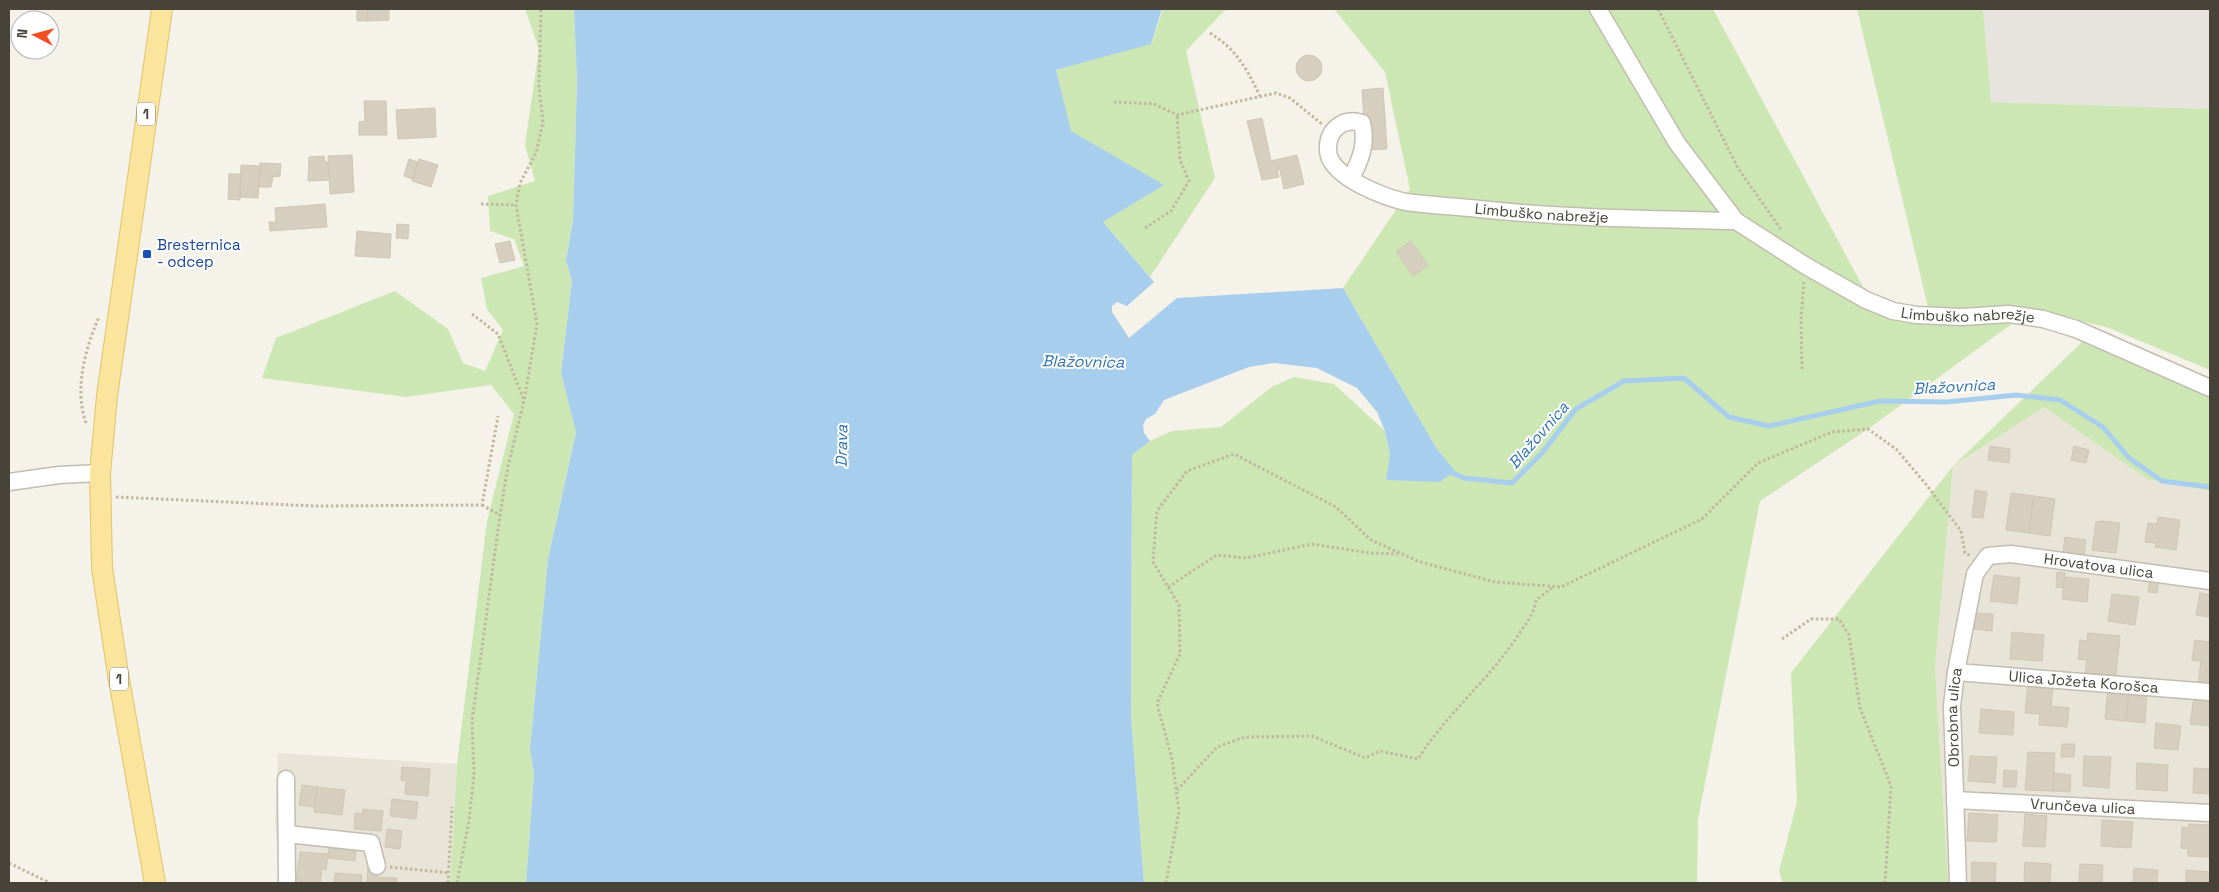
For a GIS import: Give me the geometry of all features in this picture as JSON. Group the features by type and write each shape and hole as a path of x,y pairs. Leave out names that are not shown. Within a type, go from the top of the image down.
{"main road":[{"name":"1","path":"155,883 118,674 102,568 100,473 107,396 162,9"}],"street":[{"name":"Limbuško nabrežje","path":"1598,9 1677,143 1736,221 1806,266 1866,300 1893,311 1917,316 1962,317 2009,314 2043,320 2076,329 2210,388"},
{"path":"1332,132 1341,123 1354,120 1362,123 1365,135 1363,156 1351,178"},
{"name":"Limbuško nabrežje","path":"1332,132 1327,151 1334,166 1368,190 1406,202 1503,212 1624,219 1736,221"},
{"path":"9,482 59,475 100,473"},
{"name":"Hrovatova ulica","path":"1988,556 2011,554 2210,581"},
{"name":"Obrobna ulica","path":"1958,883 1952,706 1956,672 1975,574 1988,556"},
{"name":"Ulica Jožeta Korošca","path":"1956,672 2210,692"},
{"path":"286,779 287,883"},
{"name":"Vrunčeva ulica","path":"1955,800 2210,813"},
{"path":"287,834 371,843 377,866"}],"path":[{"path":"457,883 469,821 474,774 472,721 500,514 508,466 524,401 537,324 516,205 520,184 536,153 543,122 539,88 541,9"},
{"path":"1658,9 1738,168 1784,233"},
{"path":"1210,33 1222,40 1240,57 1260,96"},
{"path":"1114,102 1154,104 1177,115 1276,93 1290,98 1332,132"},
{"path":"1145,228 1171,211 1189,181 1180,160 1177,115"},
{"path":"481,204 516,205"},
{"path":"1802,369 1801,319 1806,266"},
{"path":"472,314 498,334 524,401"},
{"path":"482,505 498,416"},
{"path":"1166,883 1179,811 1172,758 1157,703 1180,654 1179,605 1153,562 1157,511 1187,470 1234,454 1336,507 1372,540 1420,562 1495,582 1561,587 1702,519 1758,463 1832,432 1868,429 1896,449 1925,483 1961,531 1965,552 1971,556 1988,556"},
{"path":"100,496 315,506 482,505 500,514"},
{"path":"1168,587 1217,555 1246,558 1312,544 1370,553 1402,554"},
{"path":"1177,790 1217,747 1245,737 1312,736 1365,758 1380,751 1418,759 1430,740 1504,658 1534,612 1536,600 1553,586"},
{"path":"1782,639 1811,619 1839,619 1849,634 1860,708 1891,786 1885,883"},
{"path":"448,883 452,807"},
{"path":"9,863 50,883"},
{"path":"377,866 449,873"}],"shaded area":[{"path":"1983,9 2210,9 2210,109 1991,102"},
{"path":"2044,407 2147,479 2210,491 2210,883 1948,883 1935,667 1953,466"},
{"path":"278,753 457,764 450,883 281,883 275,821"}],"green space":[{"path":"525,9 574,9 577,81 573,220 566,260 572,281 561,373 576,431 548,559 530,749 534,774 526,883 450,883 457,764 487,521 514,414 491,385 406,397 262,378 276,338 395,291 448,329 463,363 485,371 503,330 487,309 481,278 524,266 514,239 490,231 488,196 535,181 525,145 539,49"},
{"path":"1163,9 1237,9 1224,11 1186,51 1215,178 1150,277 1103,222 1163,185 1070,131 1056,70 1152,42"},
{"path":"1334,9 1713,9 1868,296 1871,306 2013,323 1868,429 1760,501 1698,819 1697,883 1144,883 1131,716 1132,455 1150,441 1172,431 1221,427 1273,386 1294,377 1334,384 1385,431 1390,455 1454,471 1437,449 1343,288 1410,189 1385,72"},
{"path":"1857,9 1983,9 1991,102 2210,109 2210,370 2109,328 2053,314 1929,311"},
{"path":"2082,342 2210,398 2210,491 2147,479 2044,407 1953,466"},
{"path":"1953,466 1935,667 1948,883 1783,883 1779,871 1797,802 1791,673"}],"water":[{"name":"Drava","path":"574,9 1162,9 1151,44 1056,70 1071,131 1164,185 1103,222 1154,282 1127,306 1117,302 1112,306 1112,312 1129,338 1177,298 1343,288 1437,449 1455,471 1440,482 1386,480 1390,455 1385,431 1377,412 1357,388 1317,368 1274,363 1249,367 1164,400 1155,414 1146,419 1143,425 1144,433 1150,441 1132,455 1131,716 1144,883 526,883 534,774 530,749 548,559 576,432 561,373 572,281 566,260 573,220 577,81"}],"building":[{"path":"357,9 367,9 367,21 357,21"},
{"path":"367,9 389,9 389,20 367,21"},
{"path":"1309,55 1318,59 1322,68 1318,77 1309,81 1300,77 1296,68 1300,59"},
{"path":"1383,88 1387,149 1366,150 1362,90"},
{"path":"364,101 386,101 387,135 359,135 359,122 365,121"},
{"path":"435,108 436,137 398,139 396,110"},
{"path":"1262,118 1271,161 1297,155 1304,184 1284,189 1280,170 1277,170 1279,177 1262,180 1247,121"},
{"path":"352,155 354,192 330,194 328,156"},
{"path":"324,156 325,162 328,162 329,180 308,181 309,157"},
{"path":"409,159 418,162 413,179 404,176"},
{"path":"419,159 438,165 431,187 412,181"},
{"path":"260,163 281,164 280,176 273,177 271,187 259,187"},
{"path":"241,165 260,166 258,198 240,197"},
{"path":"229,174 241,174 240,200 228,199"},
{"path":"325,204 327,227 270,231 269,222 276,222 275,208"},
{"path":"397,224 409,225 408,239 396,238"},
{"path":"357,231 391,234 390,258 355,256"},
{"path":"510,241 515,260 500,263 495,244"},
{"path":"1411,241 1428,266 1413,276 1396,252"},
{"path":"1990,446 2010,449 2009,463 1988,460"},
{"path":"2074,446 2089,450 2086,463 2071,460"},
{"path":"1975,490 1987,492 1983,518 1972,517"},
{"path":"2011,493 2034,496 2029,533 2006,530"},
{"path":"2034,496 2055,499 2050,536 2029,533"},
{"path":"2158,517 2180,520 2176,550 2155,547 2156,543 2145,542 2148,523 2157,524"},
{"path":"2096,522 2120,523 2116,553 2092,550"},
{"path":"2065,537 2086,540 2084,555 2063,552"},
{"path":"2057,572 2065,573 2063,588 2056,587"},
{"path":"1994,575 2020,578 2017,604 1990,601"},
{"path":"2065,577 2089,579 2087,602 2062,599"},
{"path":"2150,578 2159,579 2157,593 2148,592"},
{"path":"2200,593 2210,595 2210,617 2196,615"},
{"path":"2112,594 2139,597 2135,625 2108,621"},
{"path":"1975,613 1993,614 1992,631 1974,629"},
{"path":"2012,632 2044,635 2042,661 2010,659"},
{"path":"2088,633 2120,636 2116,675 2085,673 2087,660 2078,659 2080,640 2087,641"},
{"path":"2195,640 2210,642 2210,685 2198,684 2201,661 2192,660"},
{"path":"2028,683 2053,686 2051,706 2069,708 2067,727 2039,725 2040,714 2025,713"},
{"path":"2108,688 2129,690 2126,721 2105,719"},
{"path":"2129,690 2147,692 2145,723 2126,721"},
{"path":"2194,697 2210,698 2210,726 2190,724"},
{"path":"1981,709 2014,712 2013,735 1979,733"},
{"path":"2156,723 2181,726 2178,750 2154,748"},
{"path":"2062,744 2075,744 2074,757 2061,757"},
{"path":"2028,752 2055,753 2053,791 2025,790"},
{"path":"1970,756 1997,757 1995,783 1968,781"},
{"path":"2084,756 2111,757 2109,788 2083,786"},
{"path":"2137,763 2168,765 2167,791 2136,789"},
{"path":"402,767 430,769 428,796 405,794 406,781 401,780"},
{"path":"2194,768 2210,769 2210,794 2193,793"},
{"path":"2004,770 2017,771 2016,787 2003,787"},
{"path":"2054,773 2071,775 2070,792 2053,791"},
{"path":"302,785 317,787 314,807 299,805"},
{"path":"317,787 345,790 342,815 314,812"},
{"path":"392,799 418,802 416,819 390,816"},
{"path":"363,809 383,811 381,831 354,829 355,813 362,814"},
{"path":"1969,813 1998,815 1996,842 1967,841"},
{"path":"2025,814 2047,816 2045,847 2023,846"},
{"path":"2102,820 2133,822 2131,848 2101,846"},
{"path":"2189,824 2210,825 2210,857 2188,856 2188,849 2181,848 2182,827 2189,828"},
{"path":"387,829 402,831 400,849 385,847"},
{"path":"329,847 356,850 355,861 328,858"},
{"path":"300,852 328,854 326,870 322,869 320,883 296,883"},
{"path":"1972,862 1996,863 1995,883 1971,883"},
{"path":"2025,862 2051,864 2050,883 2024,883"},
{"path":"2080,864 2103,865 2102,883 2079,883"},
{"path":"368,867 377,867 376,877 397,878 396,883 367,883"},
{"path":"2134,868 2158,870 2157,883 2133,883"},
{"path":"2186,870 2210,872 2210,883 2186,883"},
{"path":"335,873 362,875 361,883 334,883"}],"waterway":[{"name":"Blažovnica","path":"1448,471 1464,478 1512,483 1542,453 1576,409 1624,381 1684,378 1729,417 1769,426 1880,401 1947,402 2016,395 2060,400 2103,427 2129,458 2162,481 2210,487"}],"place":[{"name":"Bresternica - odcep","path":"147,254"}]}
